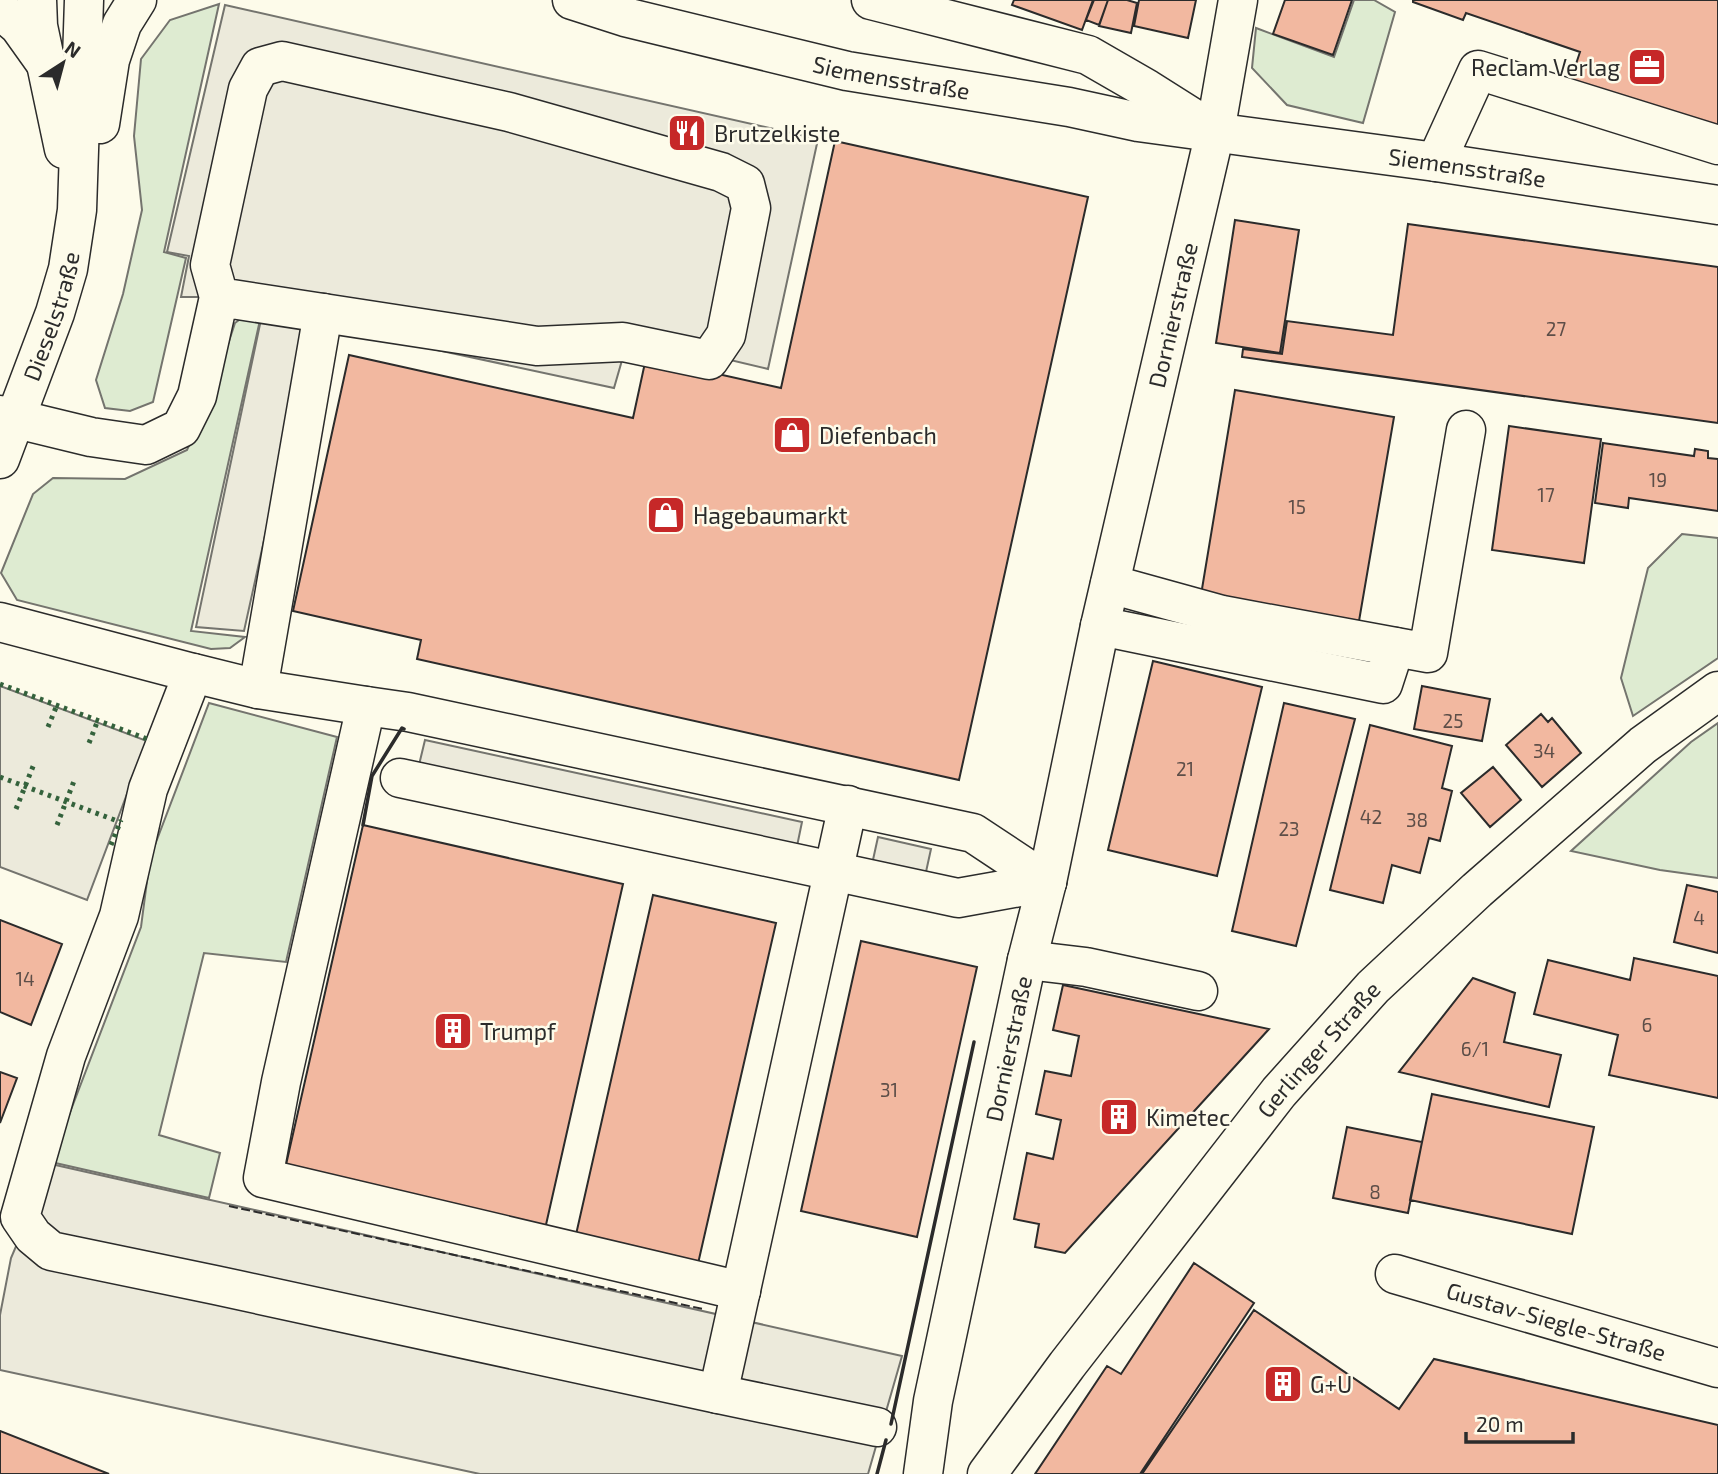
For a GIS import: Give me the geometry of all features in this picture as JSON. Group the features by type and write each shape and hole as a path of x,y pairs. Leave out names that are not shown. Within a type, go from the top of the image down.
{"street":[{"path":"37,0 38,26 77,210"},
{"path":"77,210 84,0"},
{"path":"77,210 90,171 110,60 122,24 137,0"},
{"name":"Siemensstraße","path":"572,0 625,16 847,71 1069,107 1138,122 1436,162 1718,205"},
{"name":"Siemensstraße","path":"871,0 1088,55 1215,132"},
{"name":"Dornierstraße","path":"923,1474 933,1401 1027,960 1047,882 1100,626 1215,132 1238,0"},
{"path":"0,10 19,26 47,65"},
{"path":"8,417 90,437 146,444 181,428 197,396 219,297 210,265 248,89 260,67 282,61 509,111 721,172 745,184 751,208 726,335 709,360 623,342 537,346 219,297"},
{"path":"1436,162 1479,71 1718,145"},
{"name":"Dieselstraße","path":"0,459 8,417 55,313 68,269 77,210"},
{"path":"258,689 323,313"},
{"path":"1110,584 1222,615 1428,653 1466,430"},
{"path":"0,622 258,689 408,712 974,833 1047,882"},
{"path":"1100,626 1383,684 1395,647"},
{"path":"193,673 148,789 119,916 66,1056 19,1217 33,1236 51,1251 877,1427"},
{"name":"Gerlinger Straße","path":"987,1474 1067,1364 1279,1092 1373,987 1477,890 1643,744 1718,691"},
{"path":"366,706 281,1082 263,1178 741,1291"},
{"path":"400,778 958,898 1047,882"},
{"path":"718,1394 848,805"},
{"path":"1027,960 1086,967 1198,991"},
{"name":"Gustav-Siegle-Straße","path":"1395,1274 1718,1368"}],"green space":[{"path":"1354,0 1374,0 1395,12 1363,123 1287,105 1252,68 1256,28 1334,57"},
{"path":"219,4 164,252 186,258 153,402 130,411 105,408 96,380 123,294 142,210 134,136 141,59 170,20"},
{"path":"262,311 191,631 245,637 230,648 211,649 17,600 1,573 33,494 53,478 125,479 187,450 211,396 235,323 243,317"},
{"path":"1682,534 1718,538 1718,658 1633,716 1621,678 1648,568"},
{"path":"209,703 337,737 286,962 204,953 159,1135 220,1153 209,1198 51,1162 141,927 150,858"},
{"path":"1718,723 1718,878 1660,870 1571,851 1691,742"}],"shaded area":[{"path":"225,5 818,139 768,369 629,336 614,388 312,323 244,631 196,627 263,310 219,297 181,297 189,256 167,252"},
{"path":"0,686 147,741 87,900 0,867"},
{"path":"425,740 802,822 796,851 418,769"},
{"path":"878,837 931,849 924,881 871,869"},
{"path":"51,1164 902,1356 868,1474 480,1474 0,1370 0,1315 11,1258"}],"building":[{"path":"1014,0 1093,0 1082,30 1012,5"},
{"path":"1094,0 1108,0 1099,25 1086,20"},
{"path":"1108,0 1137,3 1131,33 1099,26"},
{"path":"1139,0 1196,0 1188,38 1134,26"},
{"path":"1285,0 1352,0 1333,55 1273,34"},
{"name":"Reclam Verlag","path":"1413,0 1718,0 1718,133 1570,82 1580,52 1466,13 1463,20"},
{"name":"Hagebaumarkt","path":"835,141 1088,197 959,780 417,659 421,640 293,611 349,355 633,418 646,358 781,388"},
{"path":"1235,220 1299,230 1280,353 1216,343"},
{"path":"1408,224 1718,267 1718,423 1242,357 1243,349 1282,354 1287,321 1393,335"},
{"path":"1235,390 1394,417 1359,621 1201,595"},
{"path":"1509,426 1601,439 1584,563 1492,550"},
{"path":"1603,443 1694,456 1695,449 1708,451 1708,458 1718,459 1718,511 1629,498 1628,508 1595,503"},
{"path":"1153,661 1262,687 1217,876 1108,850"},
{"path":"1422,686 1490,699 1482,741 1414,729"},
{"path":"1284,703 1355,719 1296,946 1232,931"},
{"path":"1541,714 1548,722 1552,718 1581,753 1542,787 1506,745"},
{"path":"1370,725 1452,746 1442,788 1452,791 1440,841 1429,838 1420,873 1392,865 1383,903 1330,890"},
{"path":"1493,767 1521,800 1490,827 1461,793"},
{"name":"Trumpf","path":"363,825 623,884 543,1238 283,1178"},
{"path":"1687,885 1718,892 1718,953 1674,942"},
{"path":"653,895 776,923 697,1268 575,1239"},
{"path":"0,920 62,944 31,1025 0,1012"},
{"path":"861,941 977,967 917,1237 801,1211"},
{"path":"1634,958 1718,976 1718,1098 1609,1075 1618,1035 1534,1014 1548,960 1630,980"},
{"path":"1473,978 1515,993 1504,1042 1561,1055 1549,1107 1399,1072"},
{"name":"Kimetec","path":"1063,985 1269,1029 1065,1253 1035,1247 1039,1224 1014,1219 1027,1153 1053,1159 1061,1120 1036,1114 1045,1071 1071,1076 1079,1036 1053,1030"},
{"path":"0,1072 17,1078 0,1123"},
{"path":"1432,1094 1594,1127 1572,1234 1410,1200"},
{"path":"1347,1127 1422,1142 1408,1213 1333,1198"},
{"path":"1194,1263 1254,1303 1140,1474 1035,1474 1107,1366 1121,1374"},
{"name":"G+U","path":"1254,1310 1399,1409 1434,1359 1718,1425 1718,1474 1142,1474"},
{"path":"0,1431 109,1474 0,1474"}],"hedge":[{"path":"0,684 149,741"},
{"path":"48,727 57,705"},
{"path":"89,743 98,720"},
{"path":"16,809 34,764"},
{"path":"0,777 120,822"},
{"path":"57,825 74,781"},
{"path":"111,845 121,820"}],"fence":[{"path":"229,1206 703,1309"}],"wall":[{"path":"363,825 372,776 402,728 404,729"},
{"path":"891,1424 974,1042"},
{"path":"877,1474 886,1440"}],"place":[{"name":"Reclam Verlag","path":"1647,67"},
{"name":"Brutzelkiste","path":"687,133"},
{"name":"Diefenbach","path":"792,435"},
{"name":"Hagebaumarkt","path":"666,515"},
{"name":"Trumpf","path":"453,1031"},
{"name":"Kimetec","path":"1119,1117"},
{"name":"G+U","path":"1283,1384"}]}
